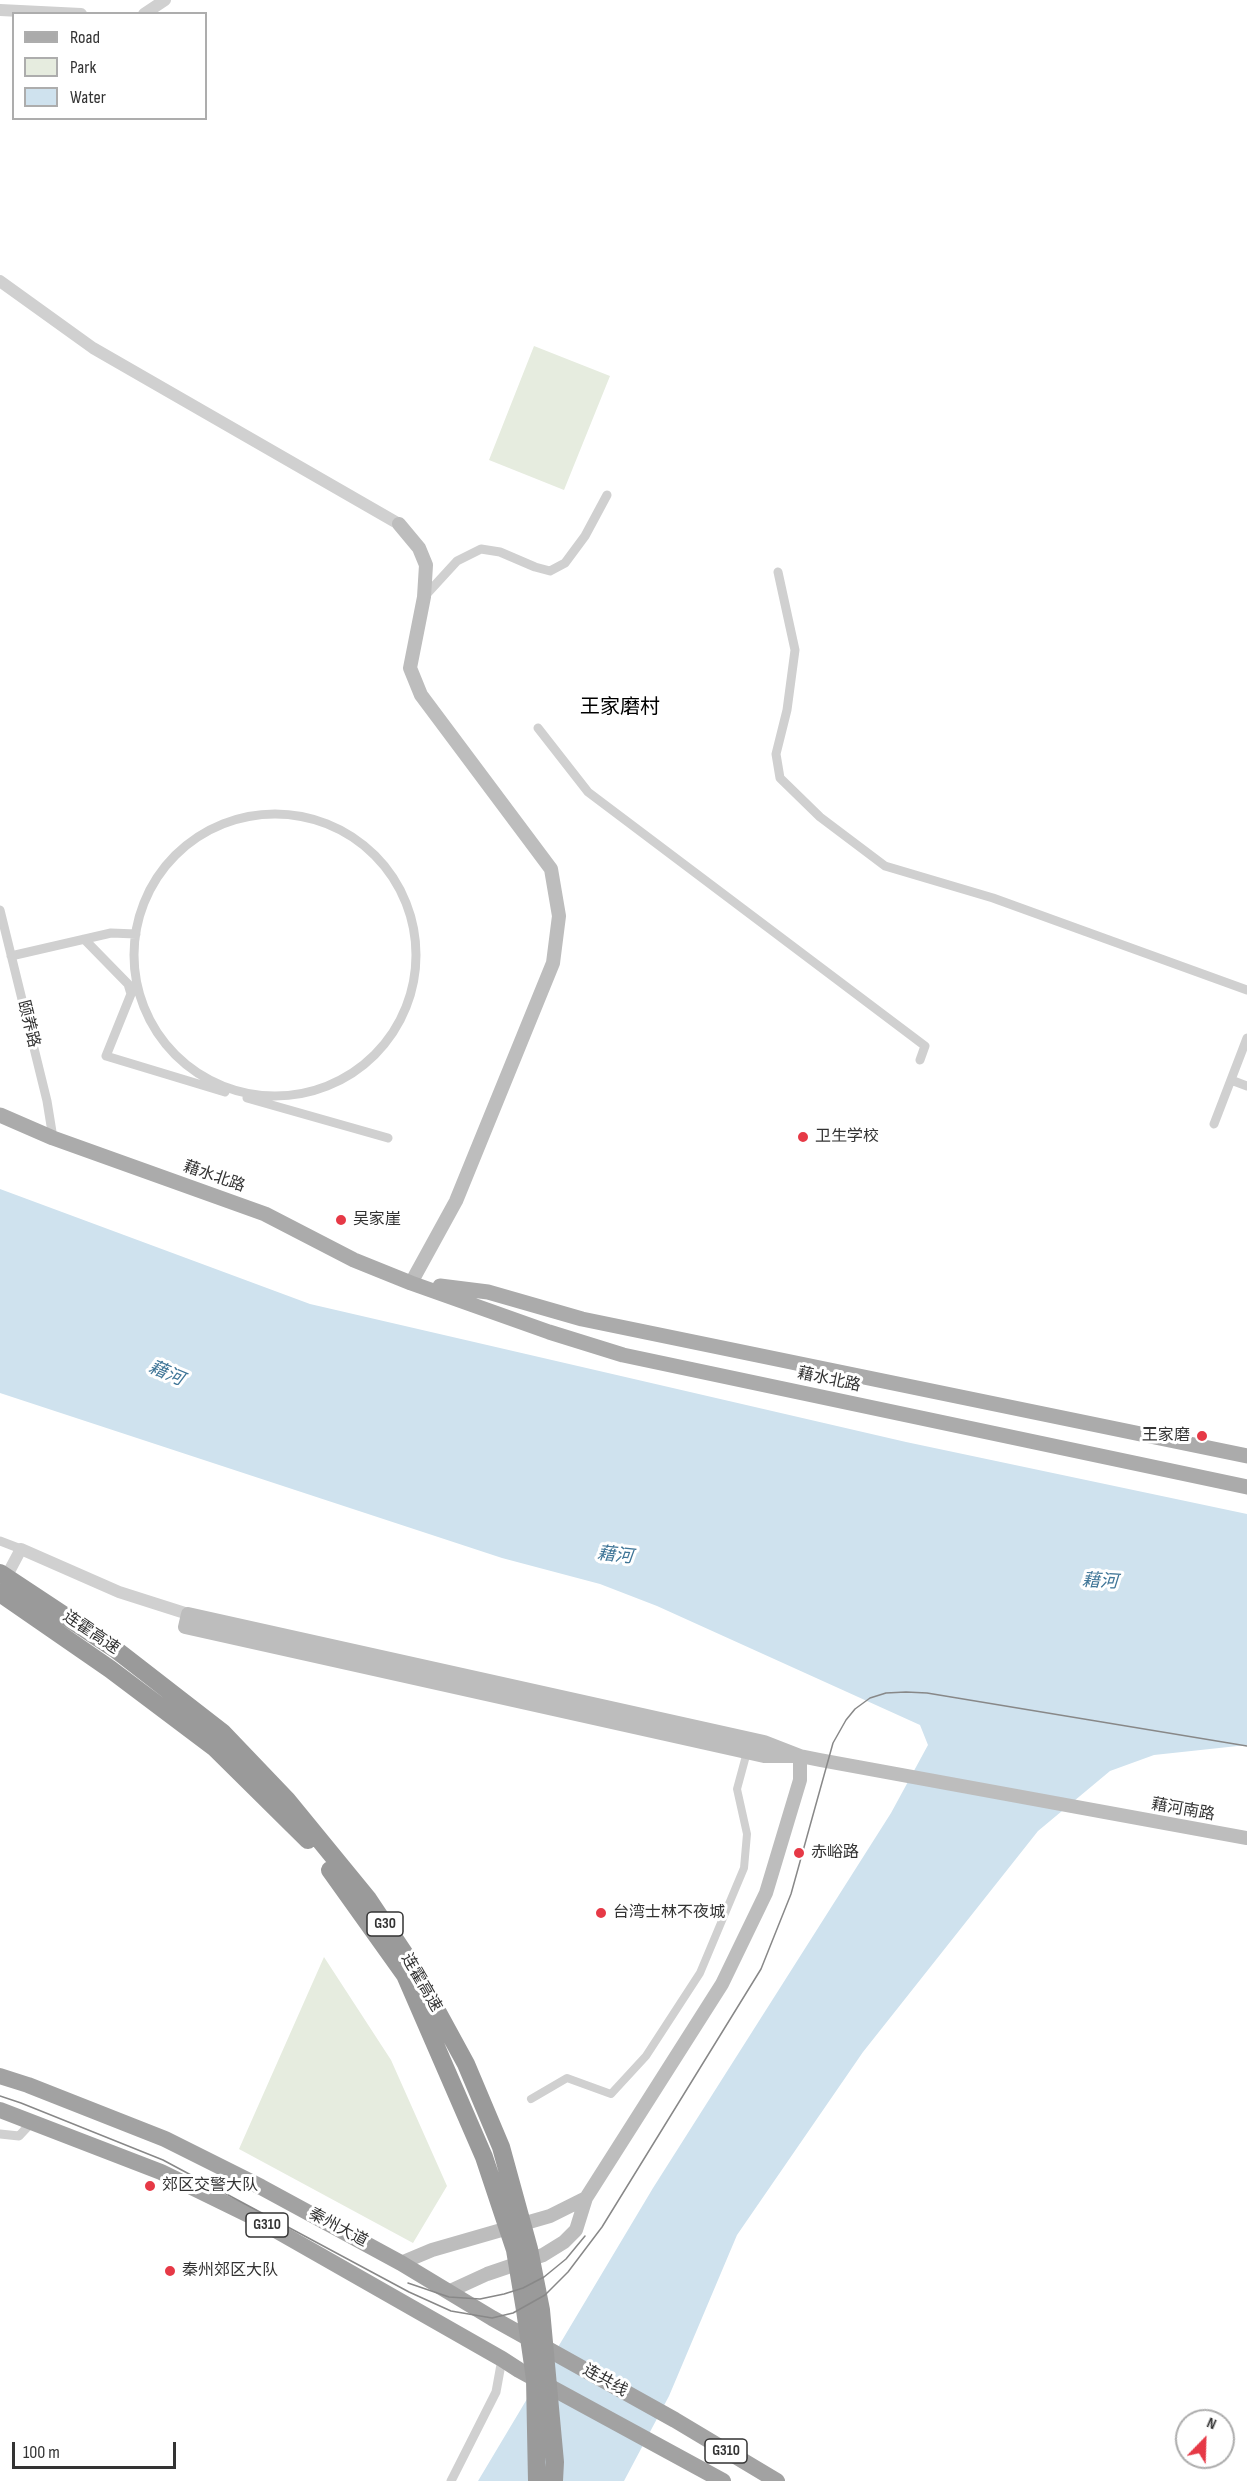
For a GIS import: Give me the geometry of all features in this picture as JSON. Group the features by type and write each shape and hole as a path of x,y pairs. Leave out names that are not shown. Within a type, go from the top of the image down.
{"highway":[{"name":"连霍高速","path":"0,1573 12,1593 110,1669 198,1724 287,1800 375,1909 412,1965 466,2064 501,2147 529,2249 541,2310 555,2462 554,2481"},
{"name":"连霍高速","path":"219,1740 312,1844 405,1975 484,2157 514,2250 525,2310 535,2379 537,2481"},
{"name":"秦州大道","path":"0,2076 165,2139 261,2187 401,2263 535,2342"},
{"name":"秦州大道","path":"0,2110 161,2172 251,2216 519,2370"},
{"name":"连共线","path":"535,2342 675,2420 777,2481"},
{"name":"连共线","path":"519,2370 723,2481"}],"main road":[{"path":"399,524 419,548 426,565 424,597 410,668 421,696 551,869 559,916 554,963 456,1201 411,1283"},
{"name":"藉水北路","path":"0,1115 52,1138 265,1214 354,1260 411,1283 549,1332 623,1355 1247,1487"},
{"name":"藉水北路","path":"411,1283 488,1293 582,1319 1247,1456"},
{"path":"188,1614 764,1742 800,1756 764,1756 185,1627 188,1614"},
{"path":"450,2292 487,2274 543,2255 564,2242 576,2230 586,2198 727,1974 766,1893 800,1780 800,1756"},
{"name":"藉河南路","path":"800,1756 1247,1838"},
{"path":"401,2263 432,2250 550,2216 586,2198"}],"street":[{"path":"147,12 165,0"},
{"path":"0,10 40,12"},
{"path":"0,281 93,348 399,524"},
{"path":"424,597 457,561 482,549 500,552 550,571 565,563 585,536 607,495"},
{"path":"778,572 795,650 787,710 776,754 780,778 820,817 885,866 993,898 1247,990"},
{"path":"538,728 588,792 925,1046 920,1060"},
{"path":"250,816 296,816 325,823 353,837 386,868 403,894 413,922 417,953 414,983 405,1012 389,1038 380,1050 357,1070 330,1085 301,1094 270,1096 255,1094 212,1080 186,1064 165,1042 148,1016 138,987 134,957 136,934 141,912 153,884 171,860 194,840 221,825 250,816"},
{"name":"颐养路","path":"0,910 46,1101 52,1138"},
{"path":"11,956 111,933 136,934"},
{"path":"84,939 128,984 130,994 106,1056 388,1138"},
{"path":"1214,1124 1247,1038"},
{"path":"1231,1080 1247,1086"},
{"path":"0,1541 118,1592 188,1614"},
{"path":"0,1588 21,1549"},
{"path":"531,2099 567,2078 611,2094 646,2056 700,1973 744,1868 747,1834 737,1789 747,1752"},
{"path":"0,2134 19,2136 33,2121"},
{"path":"451,2481 496,2392 502,2359"}],"green space":[{"path":"534,346 610,376 564,490 489,460"},
{"path":"324,1957 391,2060 447,2186 413,2243 239,2149"}],"water":[{"name":"藉河","path":"0,1189 310,1304 906,1442 1247,1514 1247,1745 1154,1755 1110,1771 1038,1831 863,2052 737,2235 669,2396 624,2481 478,2481 653,2188 891,1813 928,1745 920,1725 657,1606 600,1584 502,1558 0,1393"}],"tram line":[{"path":"0,2096 163,2160 409,2292 451,2311 492,2318 513,2313 545,2295 568,2272 602,2227 761,1969 791,1894 833,1743 855,1709 870,1698 886,1693 927,1693 1247,1746"},
{"path":"408,2283 449,2297 480,2299 504,2294 523,2288 544,2277 566,2259 585,2236"}],"place":[{"name":"卫生学校","path":"803,1137"},
{"name":"吴家崖","path":"341,1220"},
{"name":"王家磨","path":"1202,1436"},
{"name":"赤峪路","path":"799,1853"},
{"name":"台湾士林不夜城","path":"601,1913"},
{"name":"郊区交警大队","path":"150,2186"},
{"name":"秦州郊区大队","path":"170,2271"}],"district":[{"name":"王家磨村","path":"620,708"}]}
